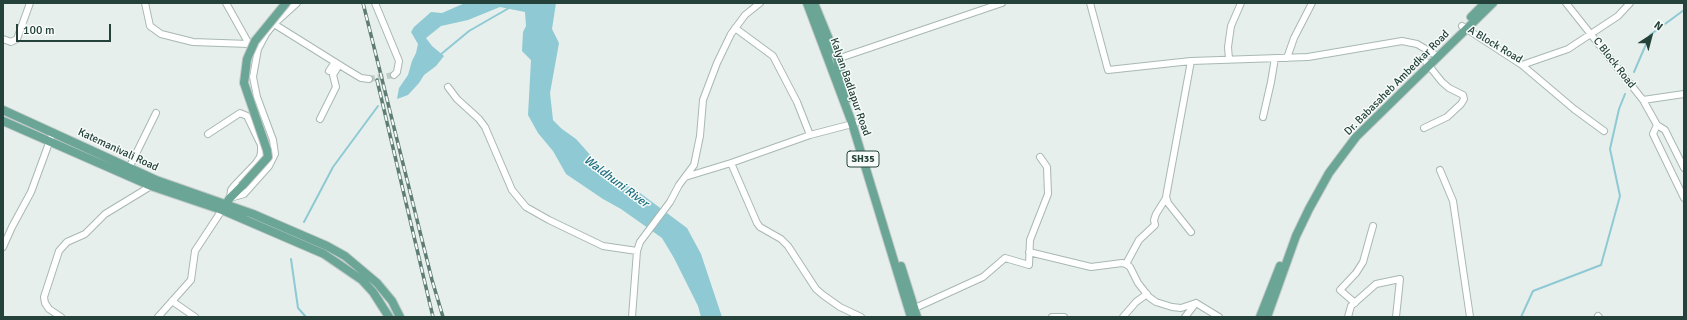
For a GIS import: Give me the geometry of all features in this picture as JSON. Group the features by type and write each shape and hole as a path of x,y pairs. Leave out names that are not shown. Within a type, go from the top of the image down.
{"main road":[{"path":"226,204 268,156 268,150 244,83 247,59 255,41 286,3"},
{"name":"Kalyan Badlapur Road","path":"807,3 834,60"},
{"name":"Kalyan Badlapur Road","path":"814,3 834,60 917,317"},
{"name":"Dr. Babasaheb Ambedkar Road","path":"1428,63 1434,54 1493,3"},
{"name":"Dr. Babasaheb Ambedkar Road","path":"1260,317 1267,306 1298,223 1315,194 1323,176 1341,154 1352,136 1465,27 1481,4"},
{"name":"Katemanivali Road","path":"3,110 156,180 226,204"},
{"name":"Katemanivali Road","path":"3,121 151,186 226,204"},
{"name":"Kalyan Badlapur Road","path":"854,123 911,317"},
{"path":"226,204 327,246 345,256 363,269 377,283 392,301 400,317"},
{"path":"226,204 285,237 324,254 349,270 362,280 373,292 389,317"},
{"path":"285,237 288,229"},
{"name":"Dr. Babasaheb Ambedkar Road","path":"1267,306 1267,317"}],"street":[{"path":"3,39 11,42 17,39 30,3"},
{"path":"145,3 150,26 162,34 193,42 249,44 258,49"},
{"path":"226,3 249,44"},
{"path":"226,204 244,194 269,166 275,154 273,140 257,97 253,76 258,49 266,34 274,24 297,3"},
{"path":"374,3 399,61 397,72 394,74"},
{"path":"632,317 637,251 640,242 670,202 694,165 700,136 703,100 717,63 735,28 745,15 760,3"},
{"path":"834,60 1002,3"},
{"path":"1090,3 1108,70 1190,61 1308,57 1402,41 1417,44 1434,54"},
{"path":"1229,59 1228,47 1230,26 1241,3"},
{"path":"1288,58 1294,38 1312,3"},
{"name":"C Block Road","path":"1566,3 1643,100 1657,125 1665,130 1684,168"},
{"name":"A Block Road","path":"1465,27 1522,64 1568,49 1618,16 1630,3"},
{"path":"274,24 361,78 369,79"},
{"path":"735,28 773,56 797,102 810,135"},
{"path":"1263,117 1276,58"},
{"path":"1126,264 1139,240 1155,225 1154,220 1156,214 1166,198 1190,61"},
{"path":"329,71 337,63"},
{"path":"320,119 337,85 333,78 337,63"},
{"path":"1424,128 1447,117 1462,104 1464,99 1462,95 1449,88 1442,82 1428,63"},
{"path":"1522,64 1574,109 1604,131"},
{"path":"448,87 457,99 485,127 512,190 526,207 549,220 603,246 637,251"},
{"path":"1643,100 1684,94"},
{"path":"129,168 156,113"},
{"path":"162,316 172,301 191,280 196,251 226,204 231,190 260,157 261,145 247,116 243,113 240,113 208,134"},
{"path":"685,177 731,163 810,135 854,123"},
{"name":"C Block Road","path":"1657,125 1653,134 1684,198"},
{"path":"3,247 12,226 31,192 53,132"},
{"path":"914,308 983,277 1005,258 1029,265 1030,240 1048,194 1047,167 1040,157"},
{"path":"731,163 760,227 774,234 784,242 816,289 840,307 861,317"},
{"path":"1440,170 1453,201 1470,317"},
{"path":"61,317 49,309 45,303 44,297 59,251 67,242 85,234 105,214 151,186"},
{"path":"1166,198 1168,203 1191,232"},
{"path":"1355,302 1340,290 1356,273 1363,262 1373,226"},
{"path":"1030,252 1091,267 1122,263 1126,264 1130,267 1138,283 1156,302 1181,308 1196,303 1219,317"},
{"path":"1348,317 1351,306 1376,284 1400,279 1396,317"},
{"path":"1123,317 1136,302 1147,294"},
{"path":"172,301 195,317"},
{"path":"1185,317 1196,303"},
{"path":"1052,317 1064,317"}],"water":[{"name":"Waldhuni River","path":"465,3 556,3 552,29 559,43 550,93 553,120 562,129 576,139 610,177 636,190 687,228 701,254 722,317 701,317 698,306 674,258 662,238 621,209 603,199 566,174 553,151 538,133 528,115 531,60 522,51 523,32 526,26 525,12 500,7 468,20 441,26 426,38 432,46 444,56 436,66 424,75 408,95 397,99 399,88 408,75 416,53 418,44 411,32 414,27 431,12 442,13"}],"waterway":[{"path":"440,55 469,31 509,8"},
{"path":"1634,72 1650,35 1684,10"},
{"path":"1521,317 1533,291 1601,265 1620,196 1610,149 1619,109 1625,94"},
{"path":"304,222 333,167 378,106"},
{"path":"291,259 298,308 306,317"}],"tunnel":[{"path":"369,79 394,75"}],"railway":[{"path":"363,3 432,280 443,317"},
{"path":"377,80 433,317"}]}
